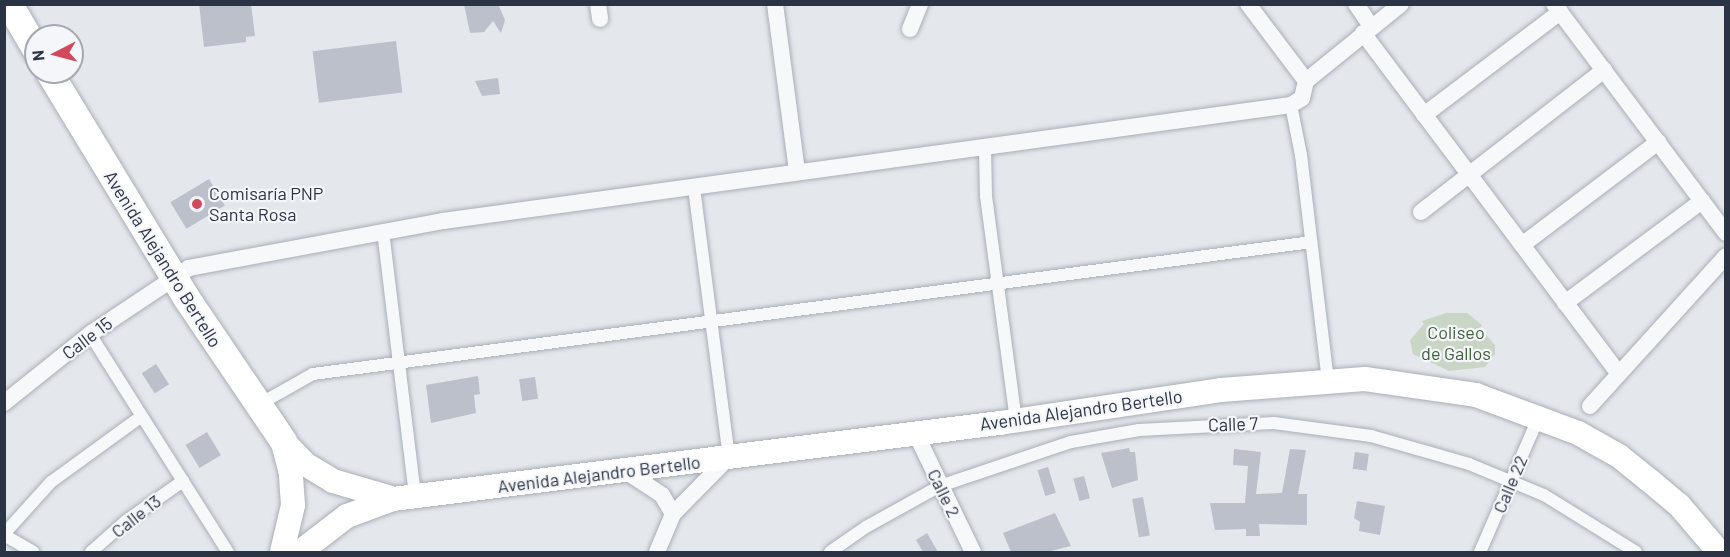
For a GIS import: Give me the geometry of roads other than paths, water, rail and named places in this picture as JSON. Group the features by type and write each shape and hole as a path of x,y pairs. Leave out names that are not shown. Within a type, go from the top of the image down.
{"main road":[{"path":"9,4 24,30"},
{"name":"Avenida Alejandro Bertello","path":"56,84 173,276 257,406 283,441 305,464 333,481 404,498"},
{"name":"Avenida Alejandro Bertello","path":"300,552 347,516 404,498 1016,421 1221,390 1328,380 1425,385 1476,395 1539,416 1619,456 1679,505 1719,552"},
{"name":"Avenida Alejandro Bertello","path":"282,552 294,505 291,472 283,441"}],"street":[{"path":"775,4 796,172"},
{"path":"910,29 920,4"},
{"path":"1248,4 1306,81"},
{"path":"1356,4 1367,30 1424,115 1618,373"},
{"path":"1328,380 1291,105 1302,98 1306,81 1401,4"},
{"path":"1424,115 1557,8 1725,233"},
{"path":"1421,212 1604,70"},
{"name":"Calle 15","path":"4,403 90,334 173,276 189,268 269,250 382,231 1291,105"},
{"path":"1522,245 1658,142"},
{"path":"985,149 986,196 1016,421"},
{"path":"657,552 673,514 729,458 713,320 694,188"},
{"path":"1565,303 1702,201"},
{"path":"382,231 398,362 404,498"},
{"path":"257,406 313,374 1311,242"},
{"path":"1590,406 1725,256"},
{"path":"90,334 183,481 222,550"},
{"path":"33,552 4,535 51,482 142,416"},
{"name":"Calle 22","path":"1480,552 1539,416"},
{"name":"Calle 7","path":"830,552 866,527 940,486 1071,442 1139,430 1274,423 1327,428 1416,446 1512,480 1577,514 1636,552"},
{"name":"Calle 2","path":"915,432 973,552"},
{"path":"624,470 662,495 673,514"},
{"name":"Calle 13","path":"91,552 126,521 183,481"}],"place":[{"name":"Comisaría PNP Santa Rosa","path":"197,204"}],"park label":[{"name":"Coliseo de Gallos","path":"1456,343"}]}
